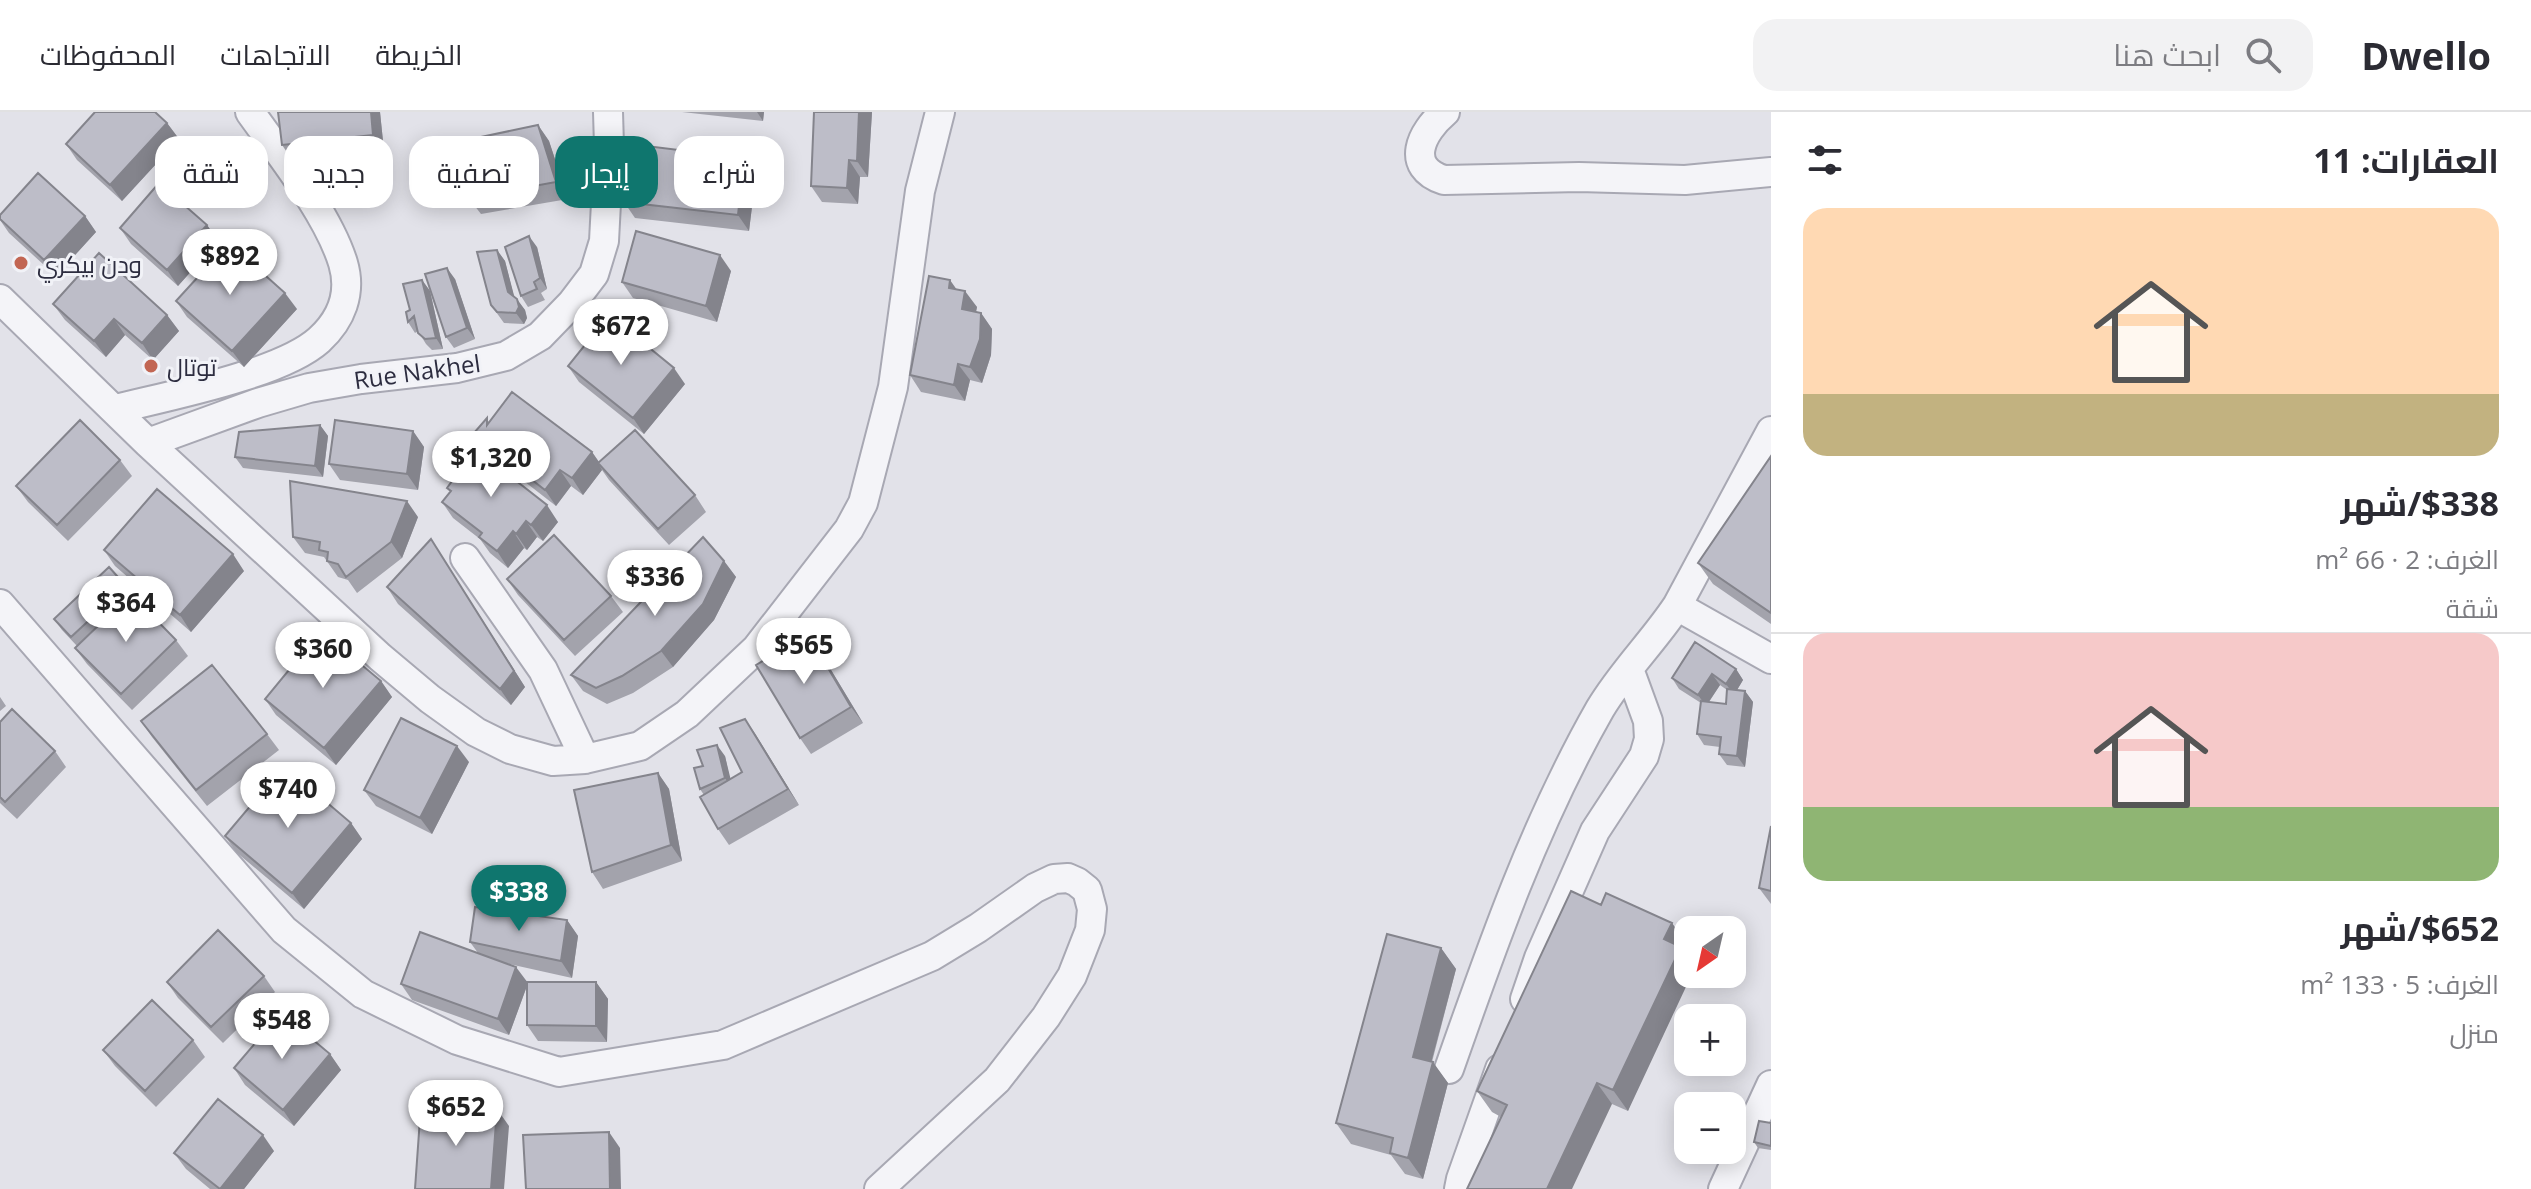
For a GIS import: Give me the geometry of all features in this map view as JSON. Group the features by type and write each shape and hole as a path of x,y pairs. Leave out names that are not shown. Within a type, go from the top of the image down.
{"street":[{"path":"116,409 244,375 299,354 317,342 342,312 347,289 343,263 318,210 250,112"},
{"name":"Rue Nakhel","path":"148,443 309,388 457,368 506,356 540,336 572,303 594,274 604,241 608,112"},
{"path":"0,299 148,443 380,657 430,699 476,732 510,749 553,761 585,759 640,746 687,714 756,649 849,529 863,503 893,387 920,191 940,112"},
{"path":"1445,112 1425,131 1420,145 1420,158 1425,168 1432,176 1444,180 1579,177 1685,180 1771,172"},
{"path":"1449,1069 1517,878 1554,799 1601,707 1677,606 1771,431"},
{"path":"465,558 543,670 585,759"},
{"path":"0,604 284,930 363,994 457,1040 559,1072 723,1045 932,956 1035,888 1054,879 1068,878 1077,882 1087,890 1090,900 1090,930 1072,976 1046,1017 997,1080 879,1189"},
{"path":"1677,606 1771,659"},
{"path":"1459,1189 1539,958 1595,831 1644,756 1649,739 1648,721 1629,669"},
{"path":"1723,1189 1771,1085"}],"building":[{"path":"95,112 155,112 167,123 110,185 66,144"},
{"path":"278,112 371,112 373,135 284,136 282,145"},
{"path":"814,112 859,112 857,161 849,160 847,188 811,186"},
{"path":"538,125 555,182 539,185 539,136 486,136"},
{"path":"658,147 674,149 674,208 658,206"},
{"path":"38,173 85,216 44,260 0,219 0,215"},
{"path":"155,188 155,208 188,208 207,225 167,270 120,228"},
{"path":"677,208 739,208 738,215"},
{"path":"636,231 720,255 706,306 622,282"},
{"path":"529,236 540,278 534,282 537,289 521,296 505,247"},
{"path":"229,243 285,293 232,351 176,301"},
{"path":"497,250 508,292 517,299 519,307 516,313 497,312 491,305 477,252"},
{"path":"99,253 167,315 142,343 114,319 94,341 53,304"},
{"path":"447,268 467,328 446,337 425,274"},
{"path":"929,276 950,280 949,288 965,291 962,309 981,313 980,339 970,367 958,364 954,385 910,375"},
{"path":"422,280 436,338 425,339 418,333 414,316 408,322 406,312 410,310 403,284"},
{"path":"609,315 674,368 633,418 568,366"},
{"path":"512,392 592,452 572,478 560,470 545,490 473,434 487,418 487,425"},
{"path":"80,420 120,460 57,525 16,486"},
{"path":"335,420 413,431 407,474 329,464"},
{"path":"320,425 315,466 235,457 239,432"},
{"path":"635,430 695,495 658,529 598,463"},
{"path":"469,444 547,505 531,525 526,521 516,534 513,531 497,551 479,537 482,533 442,502 451,491 447,488 463,466 456,461"},
{"path":"1771,456 1771,613 1698,563"},
{"path":"290,481 407,501 391,542 346,577 338,564 327,561 328,552 319,550 320,542 293,537"},
{"path":"157,489 233,554 180,615 104,550"},
{"path":"554,535 611,596 564,640 507,579"},
{"path":"703,537 724,561 703,604 661,651 622,676 596,688 571,675"},
{"path":"431,539 514,671 500,689 387,587"},
{"path":"109,567 126,586 71,637 54,619"},
{"path":"131,594 176,640 121,694 75,648"},
{"path":"321,631 381,681 324,748 265,699"},
{"path":"808,634 851,707 800,738 756,665"},
{"path":"1695,642 1736,669 1726,684 1712,674 1698,695 1672,678"},
{"path":"212,665 267,734 196,790 141,721"},
{"path":"1727,689 1745,691 1737,756 1719,754 1721,737 1697,734 1701,701 1726,704"},
{"path":"12,709 55,751 5,802 0,797 0,722"},
{"path":"401,718 457,746 420,818 364,790"},
{"path":"745,719 788,789 718,829 700,797 742,772 720,728"},
{"path":"717,745 725,778 700,789 694,768 703,766 697,750"},
{"path":"284,766 351,823 292,893 225,836"},
{"path":"658,773 671,845 592,872 574,790"},
{"path":"1771,826 1771,891 1759,888"},
{"path":"1571,891 1601,905 1606,893 1672,923 1664,939 1674,944 1674,962 1613,1090 1597,1083 1547,1189 1467,1189 1507,1105 1477,1091"},
{"path":"475,907 567,920 561,961 470,942"},
{"path":"218,930 264,976 211,1027 167,982"},
{"path":"420,932 516,967 498,1019 401,984"},
{"path":"1387,934 1441,948 1413,1057 1433,1062 1408,1158 1390,1153 1393,1138 1336,1123"},
{"path":"527,982 596,982 596,1026 527,1025"},
{"path":"152,1000 193,1040 145,1091 103,1050"},
{"path":"281,1013 330,1054 283,1110 234,1068"},
{"path":"218,1099 263,1135 220,1189 174,1153"},
{"path":"421,1104 497,1109 491,1189 415,1189"},
{"path":"1759,1121 1771,1123 1771,1146 1754,1142"},
{"path":"609,1132 610,1189 526,1189 523,1135"}],"place":[{"name":"ودن بيكري","path":"21,263"},
{"name":"توتال","path":"151,366"}]}
